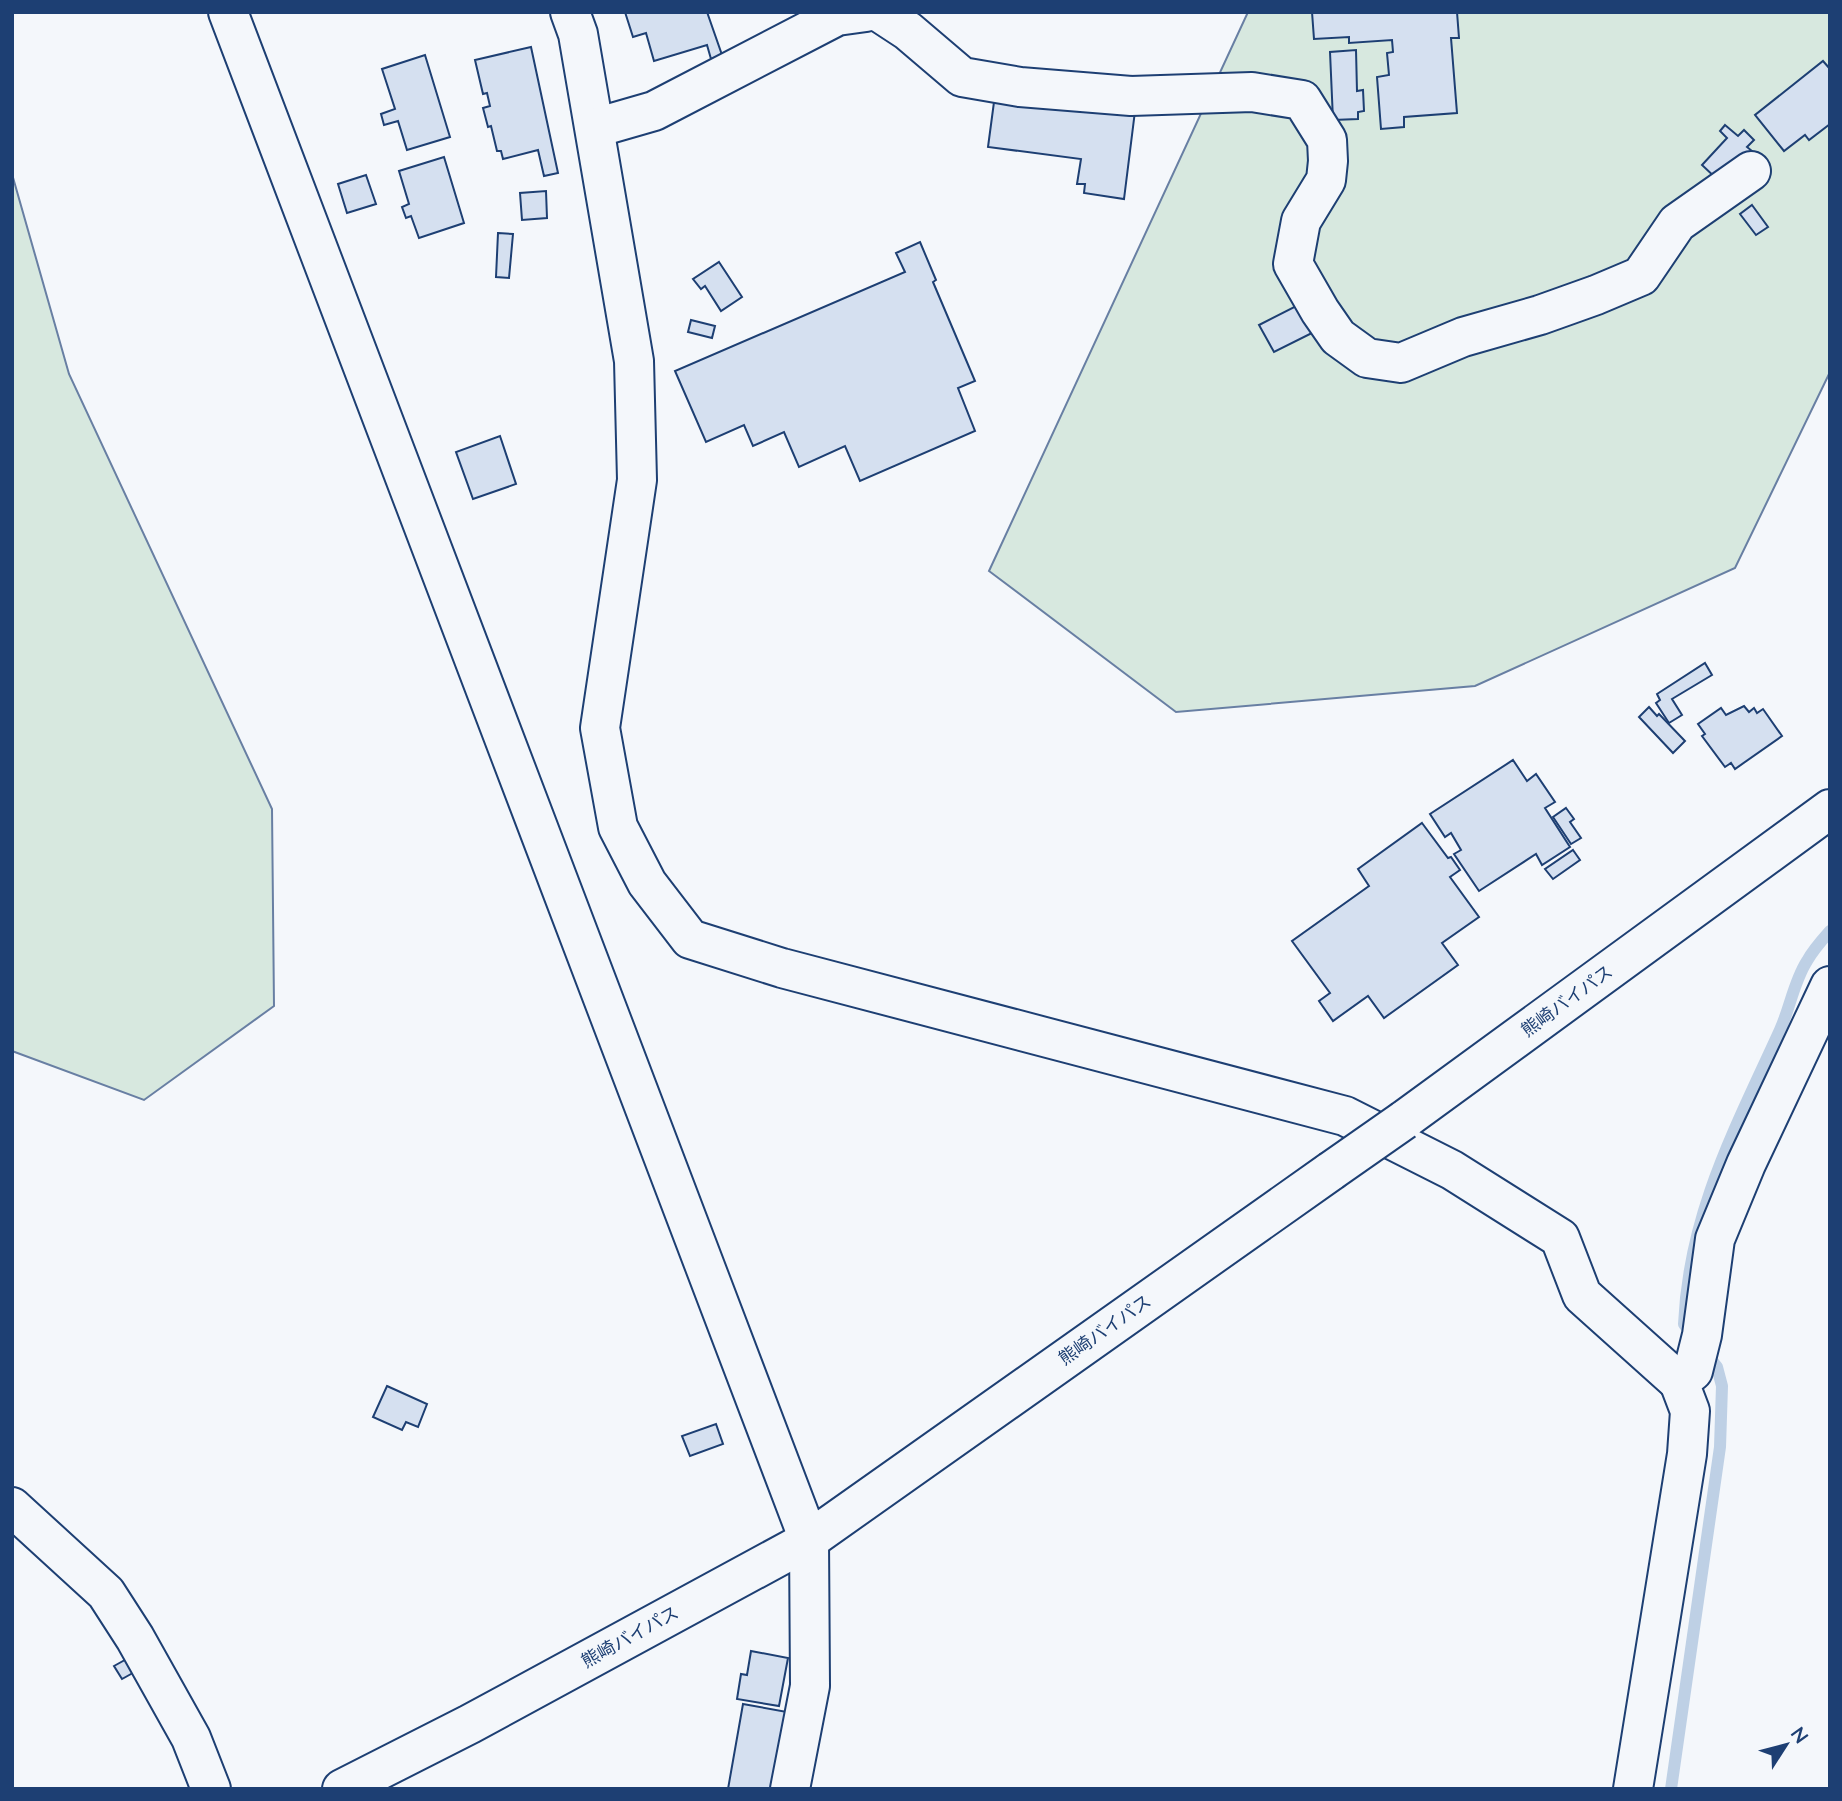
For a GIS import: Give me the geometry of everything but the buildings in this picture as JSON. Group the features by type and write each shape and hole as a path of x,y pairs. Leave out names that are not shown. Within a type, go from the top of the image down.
{"main road":[{"path":"228,12 809,1540 810,1686 790,1789"},
{"path":"570,12 578,34 634,361 638,480 600,728 618,827 647,883 690,939 782,968 1345,1116 1452,1170 1560,1238 1581,1295 1686,1377"},
{"path":"595,128 654,111 837,16 866,12"},
{"path":"879,12 908,31 962,78 1131,96 1252,92 1301,100 1327,140 1328,161 1326,180 1301,221 1293,264 1338,337 1367,358 1401,363 1463,337 1540,315 1641,276 1676,223 1751,171"},
{"name":"熊崎バイパス","path":"342,1789 470,1724 809,1540 1404,1120 1830,809"},
{"path":"1633,1789 1687,1454 1690,1411 1686,1377 1702,1335 1715,1239 1746,1164 1830,986"},
{"path":"12,1507 106,1592 191,1738 211,1789"}],"shaded area":[{"path":"1248,12 1830,12 1830,372 1735,568 1475,686 1176,712 989,571"},
{"path":"12,174 69,374 272,809 274,1006 144,1100 12,1051"}],"waterway":[{"path":"1694,1337 1684,1324 1688,1284 1695,1245 1717,1172 1783,1022 1799,977 1812,953 1830,931"},
{"path":"1671,1789 1720,1447 1722,1386 1717,1367 1705,1352"}]}
